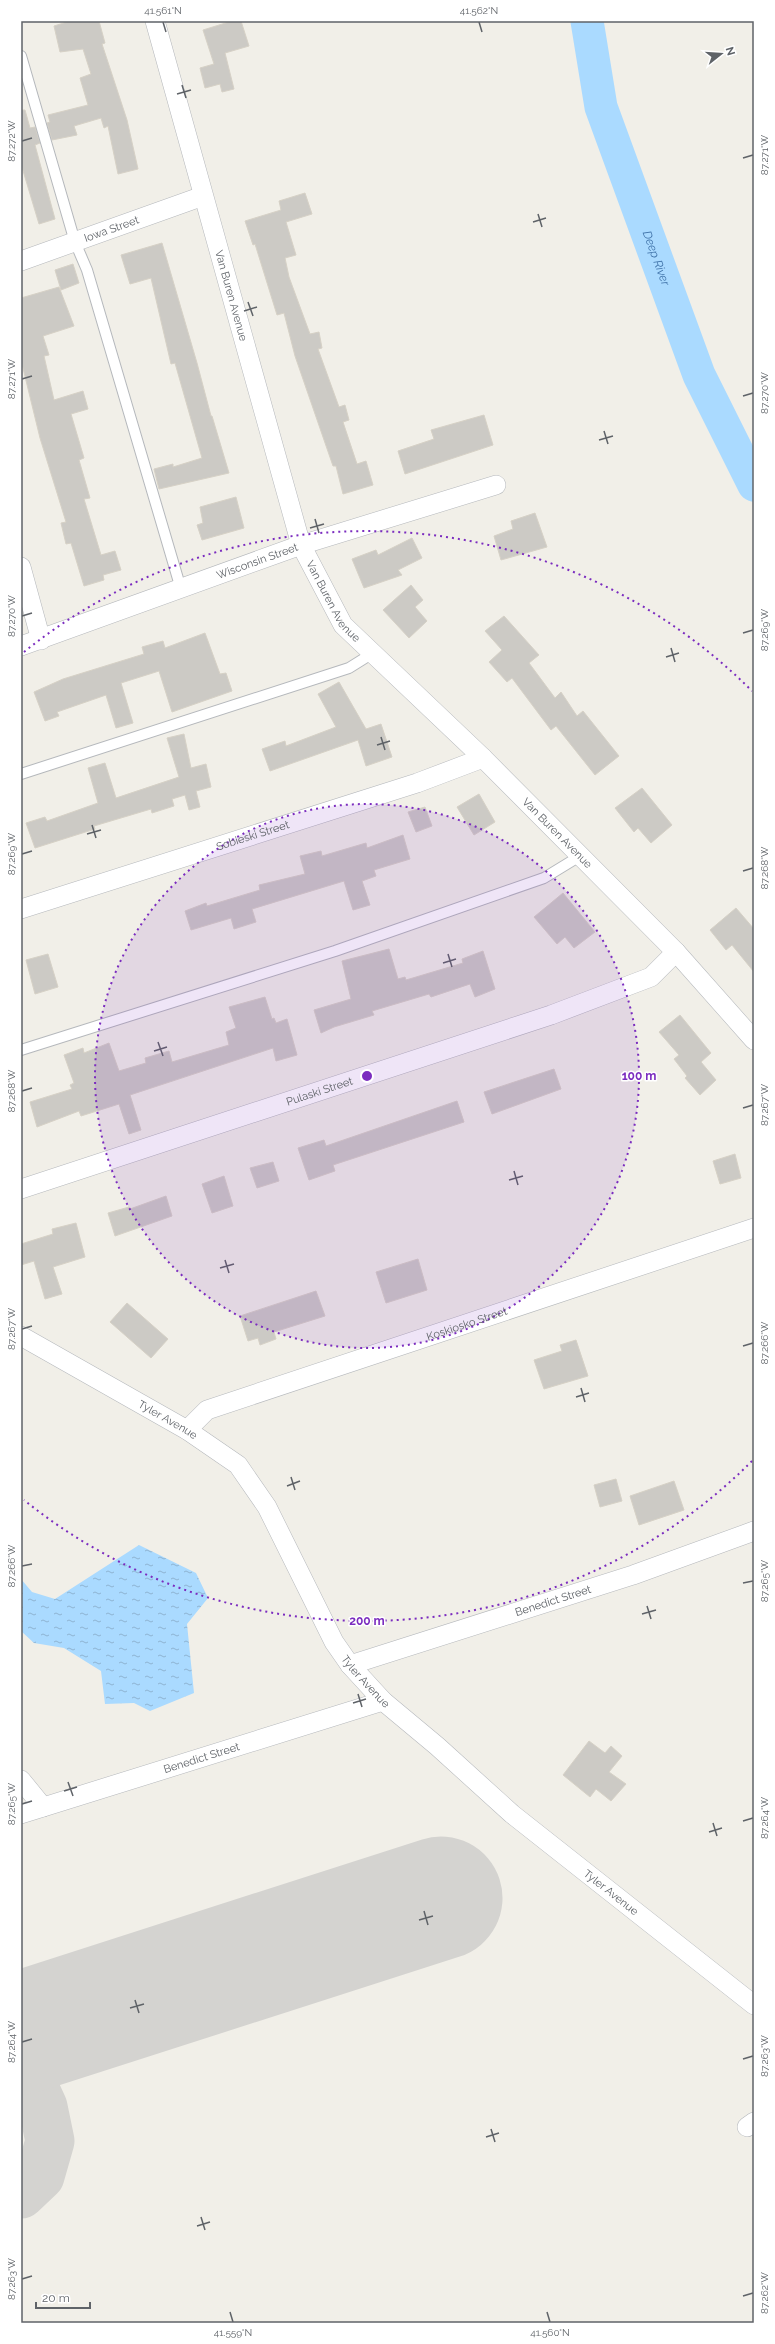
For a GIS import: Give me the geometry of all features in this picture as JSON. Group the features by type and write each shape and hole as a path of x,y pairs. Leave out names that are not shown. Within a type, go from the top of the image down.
{"street":[{"name":"Van Buren Avenue","path":"155,21 202,196 301,545 343,625 483,758 676,952 754,1040"},
{"name":"Iowa Street","path":"21,261 202,196"},
{"name":"Wisconsin Street","path":"21,646 301,545 496,485"},
{"path":"21,567 41,640"},
{"name":"Sobieski Street","path":"21,910 418,782 483,758"},
{"name":"Pulaski Street","path":"21,1189 551,1015 651,977 676,952"},
{"name":"Koskiosko Street","path":"187,1430 207,1410 754,1228"},
{"name":"Tyler Avenue","path":"21,1336 187,1430 238,1465 267,1507 334,1642 350,1665 383,1701 437,1746 512,1814 754,2005"},
{"name":"Benedict Street","path":"350,1665 633,1575 754,1531"},
{"name":"Benedict Street","path":"21,1814 383,1701"},
{"path":"21,1780 43,1807"}],"lane":[{"path":"21,56 75,242 87,270 180,589"},
{"path":"21,774 349,668 373,653"},
{"path":"21,1050 342,948 544,878 580,856"}],"water":[{"path":"139,1545 196,1573 208,1598 187,1624 194,1693 150,1711 134,1703 105,1704 101,1671 64,1648 34,1643 21,1631 21,1579 32,1592 55,1599"}],"building":[{"path":"70,21 99,21 105,43 102,44 127,120 138,169 118,174 108,126 104,128 101,118 74,126 77,135 52,140 47,123 50,122 48,115 88,105 80,78 91,74 83,49 60,52 54,26"},
{"path":"232,21 241,21 249,46 225,53 234,89 222,92 220,84 205,88 200,68 214,64 203,30"},
{"path":"21,110 25,110 30,128 35,127 40,143 35,145 55,219 39,224 21,164"},
{"path":"305,193 312,214 286,222 296,255 285,258 289,277 310,334 319,332 322,348 318,349 339,407 345,405 349,420 343,422 357,464 366,461 373,485 343,494 336,466 333,466 295,356 284,313 277,315 255,244 253,245 245,221 281,210 279,201"},
{"path":"162,243 211,416 229,473 159,489 154,469 173,464 173,467 202,458 175,363 171,364 151,278 130,284 121,255"},
{"path":"73,264 79,283 61,290 55,270"},
{"path":"59,287 74,326 43,336 49,355 44,356 54,400 83,391 88,409 71,414 84,458 79,460 90,498 84,499 101,555 115,551 121,570 103,575 104,580 84,586 71,543 66,544 61,523 66,522 40,438 21,360 21,298"},
{"path":"484,415 493,445 405,474 398,451 434,439 431,430"},
{"path":"236,497 244,528 202,540 197,525 203,523 200,507"},
{"path":"535,513 547,547 501,560 494,536 513,529 511,521"},
{"path":"412,538 422,558 398,570 402,575 364,588 352,559 376,550 378,555"},
{"path":"411,585 423,600 415,607 427,621 409,638 383,610"},
{"path":"504,616 539,655 529,663 555,698 561,692 577,716 583,711 619,756 595,775 556,726 551,730 512,678 507,682 489,662 502,650 485,631"},
{"path":"205,633 220,674 226,673 232,691 172,712 159,671 121,683 133,723 116,728 106,695 57,712 59,716 45,721 34,692 63,679 144,654 142,647 163,641 165,648"},
{"path":"339,682 366,729 381,724 392,757 366,766 358,740 270,771 262,749 285,741 286,746 336,727 318,694"},
{"path":"184,734 191,768 206,764 211,787 196,791 200,807 189,810 185,795 172,799 174,806 152,813 151,809 94,826 95,829 35,848 26,823 45,817 47,821 98,803 88,768 105,763 116,798 179,777 167,738"},
{"path":"642,788 672,825 651,843 638,828 634,832 615,808"},
{"path":"479,794 495,822 474,835 457,807"},
{"path":"425,807 432,826 416,832 408,812"},
{"path":"403,835 410,859 374,870 376,876 362,881 370,905 353,910 344,881 252,909 256,922 234,929 231,918 191,930 185,911 206,903 207,906 260,890 259,885 305,874 300,856 321,851 322,856 366,843 367,848"},
{"path":"563,893 595,932 574,948 565,937 557,944 534,917"},
{"path":"736,908 754,929 754,972 732,945 726,950 710,930"},
{"path":"389,949 398,979 405,977 406,980 463,963 462,959 483,951 495,989 475,997 470,984 431,997 429,994 372,1011 374,1015 334,1027 321,1033 314,1010 351,999 342,961"},
{"path":"48,954 58,987 35,994 26,960"},
{"path":"265,997 272,1019 274,1018 276,1023 287,1019 297,1055 276,1061 273,1048 130,1095 141,1130 129,1134 119,1104 81,1116 79,1111 37,1127 30,1102 72,1089 70,1085 74,1083 64,1055 83,1048 84,1053 109,1043 119,1071 146,1063 145,1058 169,1051 172,1062 229,1045 226,1032 236,1028 229,1007"},
{"path":"680,1015 711,1053 701,1062 716,1080 700,1095 685,1078 687,1076 674,1059 679,1055 659,1032"},
{"path":"554,1069 561,1089 492,1114 484,1092"},
{"path":"457,1101 464,1122 333,1165 335,1171 309,1180 298,1148 324,1140 326,1146"},
{"path":"735,1154 741,1178 720,1184 713,1161"},
{"path":"273,1162 279,1181 257,1188 250,1168"},
{"path":"224,1176 233,1206 212,1213 202,1184"},
{"path":"166,1196 172,1216 115,1236 108,1213 129,1207 130,1209"},
{"path":"76,1223 85,1257 53,1267 62,1294 45,1299 34,1261 21,1265 21,1244 53,1234 52,1229"},
{"path":"418,1259 427,1290 386,1303 376,1272"},
{"path":"316,1291 325,1316 274,1332 276,1339 260,1345 258,1338 248,1341 240,1316"},
{"path":"127,1303 168,1339 151,1358 110,1322"},
{"path":"576,1340 588,1376 544,1389 534,1360 562,1351 560,1345"},
{"path":"616,1479 622,1501 600,1507 594,1485"},
{"path":"674,1481 684,1510 639,1525 630,1496"},
{"path":"589,1741 605,1753 611,1746 622,1756 609,1772 626,1784 611,1801 596,1789 590,1797 563,1775"}],"waterway":[{"name":"Deep River","path":"587,21 601,107 699,375 754,485"}],"taxiway":[{"path":"21,2059 43,2107 50,2141 40,2176 21,2194"}],"runway":[{"path":"21,2033 441,1898"}]}
